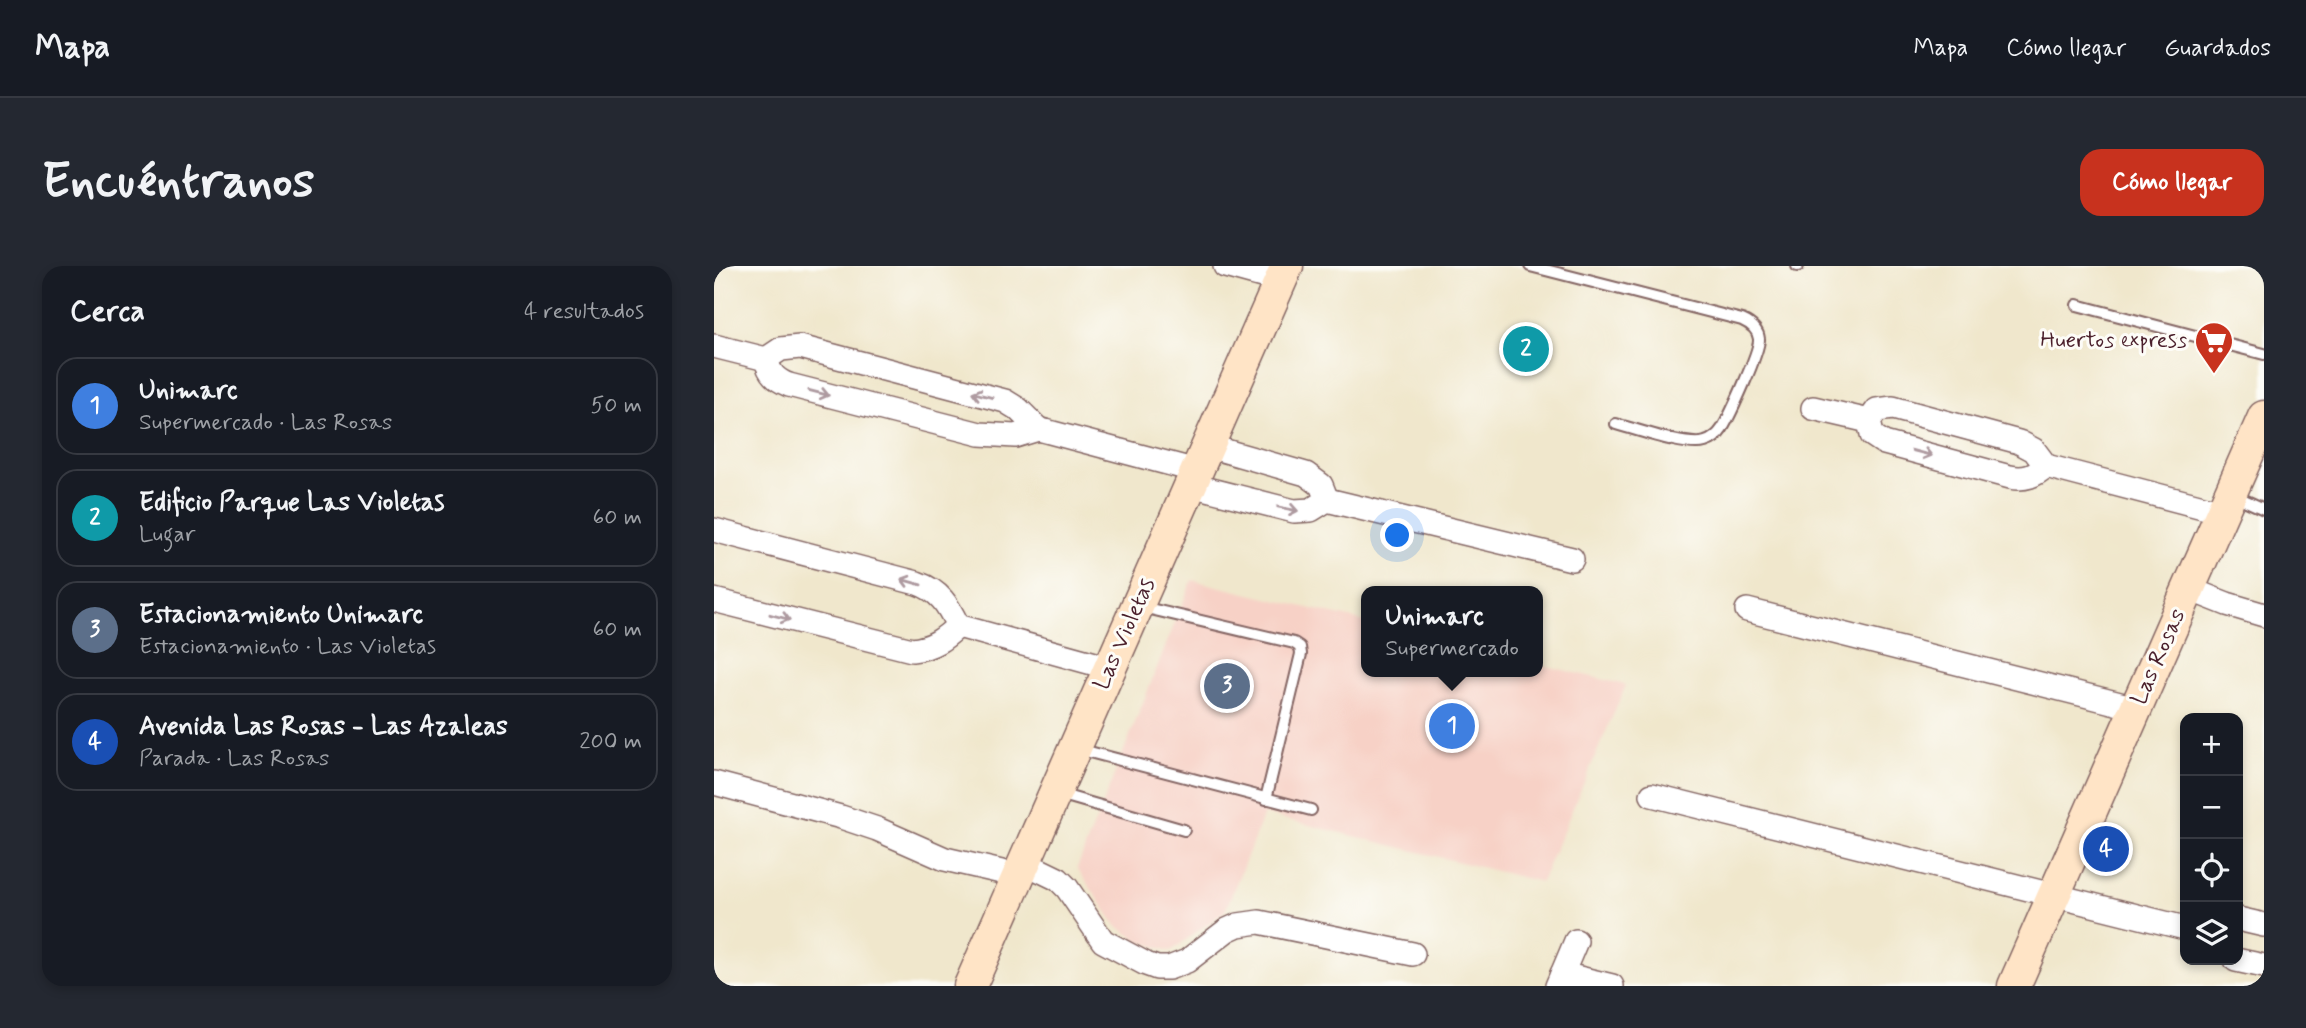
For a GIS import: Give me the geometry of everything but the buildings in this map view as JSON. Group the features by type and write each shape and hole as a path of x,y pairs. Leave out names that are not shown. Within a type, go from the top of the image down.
{"street":[{"name":"Las Violetas","path":"971,986 1283,274 1225,266"},
{"path":"714,346 766,359 790,346 813,350 1005,401 1018,409 1038,429"},
{"path":"766,359 773,375 789,385 980,433 1015,436 1038,429 1198,467 1306,474 1321,485 1327,500"},
{"path":"1812,408 1869,421"},
{"path":"2046,466 2033,476 2010,477 1884,443 1872,435 1869,421 1877,410 1893,408 2019,442 2034,450 2046,466 2226,503"},
{"name":"Las Rosas","path":"2014,986 2264,417"},
{"path":"1198,467 1294,512 1311,510 1327,500 1572,559"},
{"path":"714,530 927,587 943,599 958,626 1110,668"},
{"path":"2189,589 2264,615"},
{"path":"714,600 912,650 925,649 935,644 958,626"},
{"path":"1746,610 2136,708"},
{"path":"714,783 841,817 877,829 945,859 1022,869 1058,879 1067,888 1097,935 1111,947 1157,968 1178,965 1227,930 1238,925 1259,922 1413,954"},
{"path":"1652,795 2180,927"},
{"path":"2243,920 2264,925"},
{"path":"1576,941 1559,980 1612,986"},
{"path":"2243,962 2264,966"}],"lane":[{"path":"1530,266 1742,320 1757,332 1757,353 1722,428 1709,441 1686,442 1616,424"},
{"path":"2077,305 2264,354"},
{"path":"2226,503 2264,509"},
{"path":"1137,606 1294,643 1300,647 1301,654 1266,799"},
{"path":"1075,748 1311,810"},
{"path":"1055,793 1184,831"}],"shaded area":[{"path":"1192,580 1361,621 1361,677 1543,677 1543,665 1626,685 1541,882 1264,814 1225,911 1171,951 1141,942 1116,925 1077,868"}],"place":[{"name":"Edificio Parque Las Violetas","path":"1526,349"},
{"name":"Huertos express","path":"2214,375"},
{"name":"Estacionamiento Unimarc","path":"1227,686"},
{"name":"Unimarc","path":"1452,726"},
{"name":"Avenida Las Rosas - Las Azaleas","path":"2106,849"}]}
